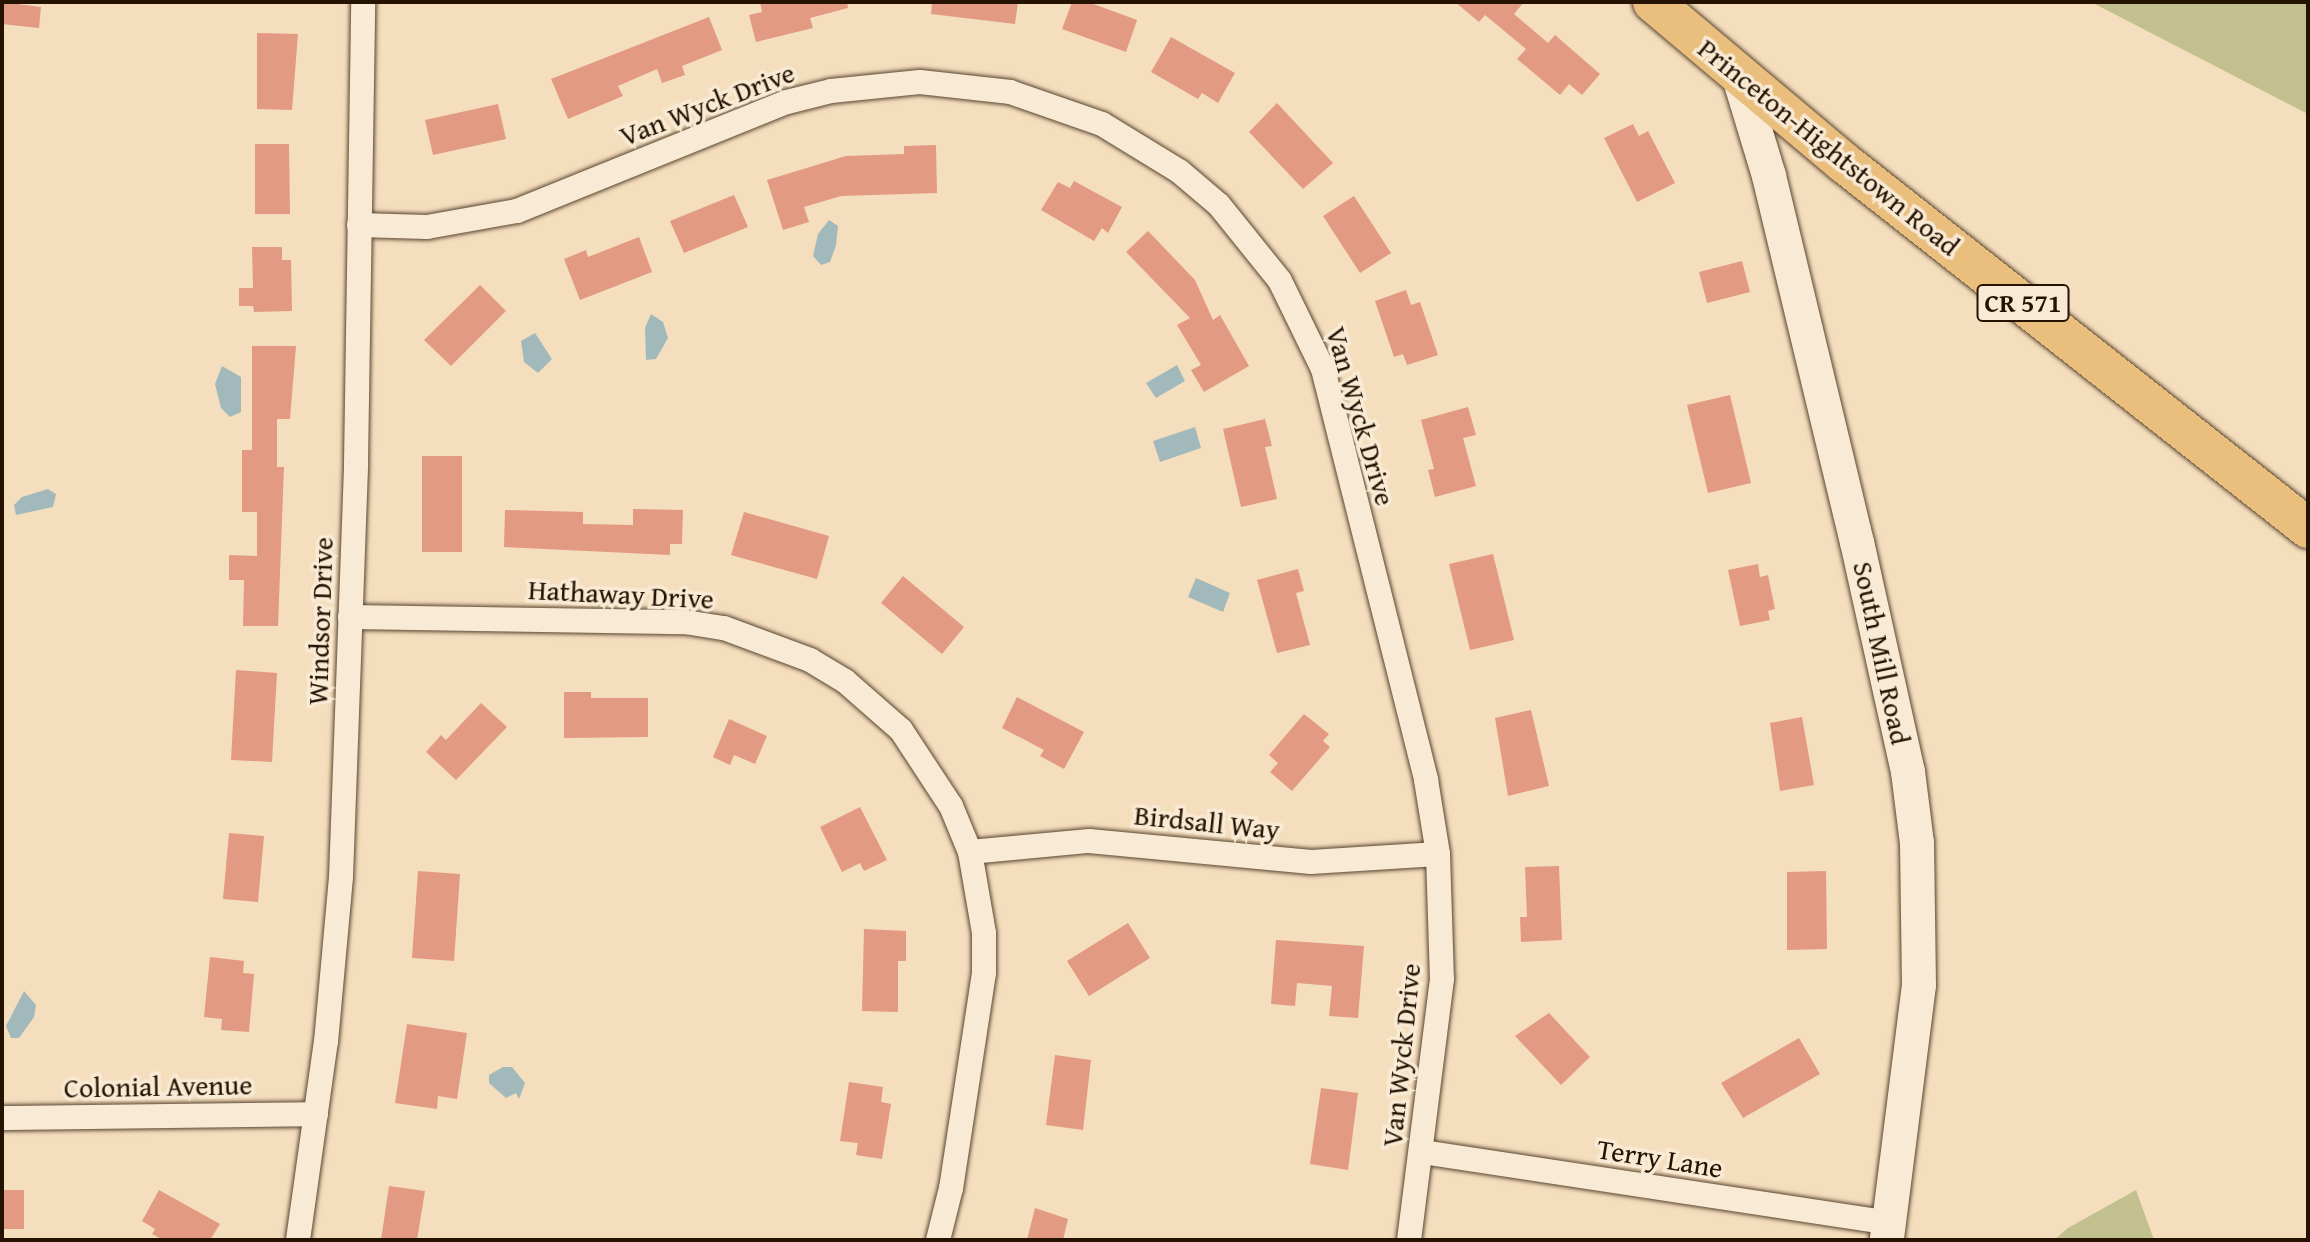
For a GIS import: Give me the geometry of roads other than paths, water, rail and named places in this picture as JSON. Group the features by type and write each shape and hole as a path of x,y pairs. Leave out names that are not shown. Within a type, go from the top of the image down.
{"main road":[{"name":"Princeton-Hightstown Road","path":"1653,2 1739,77 2308,528"},
{"name":"South Mill Road","path":"1739,77 1769,176 1857,542 1908,772 1917,843 1919,985 1888,1232"}],"street":[{"name":"Windsor Drive","path":"298,1240 316,1114 341,877 350,617 363,2"},
{"name":"Van Wyck Drive","path":"359,225 427,227 517,211 787,102 875,84 920,82 1010,92 1053,104 1135,142 1219,205 1254,244 1306,327 1323,369 1415,734 1438,854 1442,979 1409,1240"},
{"name":"Hathaway Drive","path":"350,617 685,622 769,641 845,681 901,730 951,806 970,852 981,906 984,973 951,1188 938,1240"},
{"name":"Birdsall Way","path":"970,852 1089,841 1311,862 1438,854"},
{"name":"Colonial Avenue","path":"2,1118 316,1114"},
{"name":"Terry Lane","path":"1422,1152 1888,1232"}],"water":[{"path":"829,220 838,226 836,245 830,262 821,265 813,256 818,234"},
{"path":"651,314 663,322 668,338 656,359 646,360 645,328"},
{"path":"535,333 552,359 538,373 524,362 521,341"},
{"path":"1177,365 1185,381 1156,398 1146,383"},
{"path":"222,366 241,377 241,412 230,417 221,408 215,384"},
{"path":"1195,427 1201,448 1160,462 1153,441"},
{"path":"48,489 56,494 53,507 16,515 14,505 22,497"},
{"path":"1196,578 1230,593 1223,612 1188,597"},
{"path":"24,991 36,1005 34,1017 19,1038 11,1038 6,1026"},
{"path":"503,1067 512,1067 525,1083 519,1099 516,1093 506,1098 489,1083 489,1075"}]}
